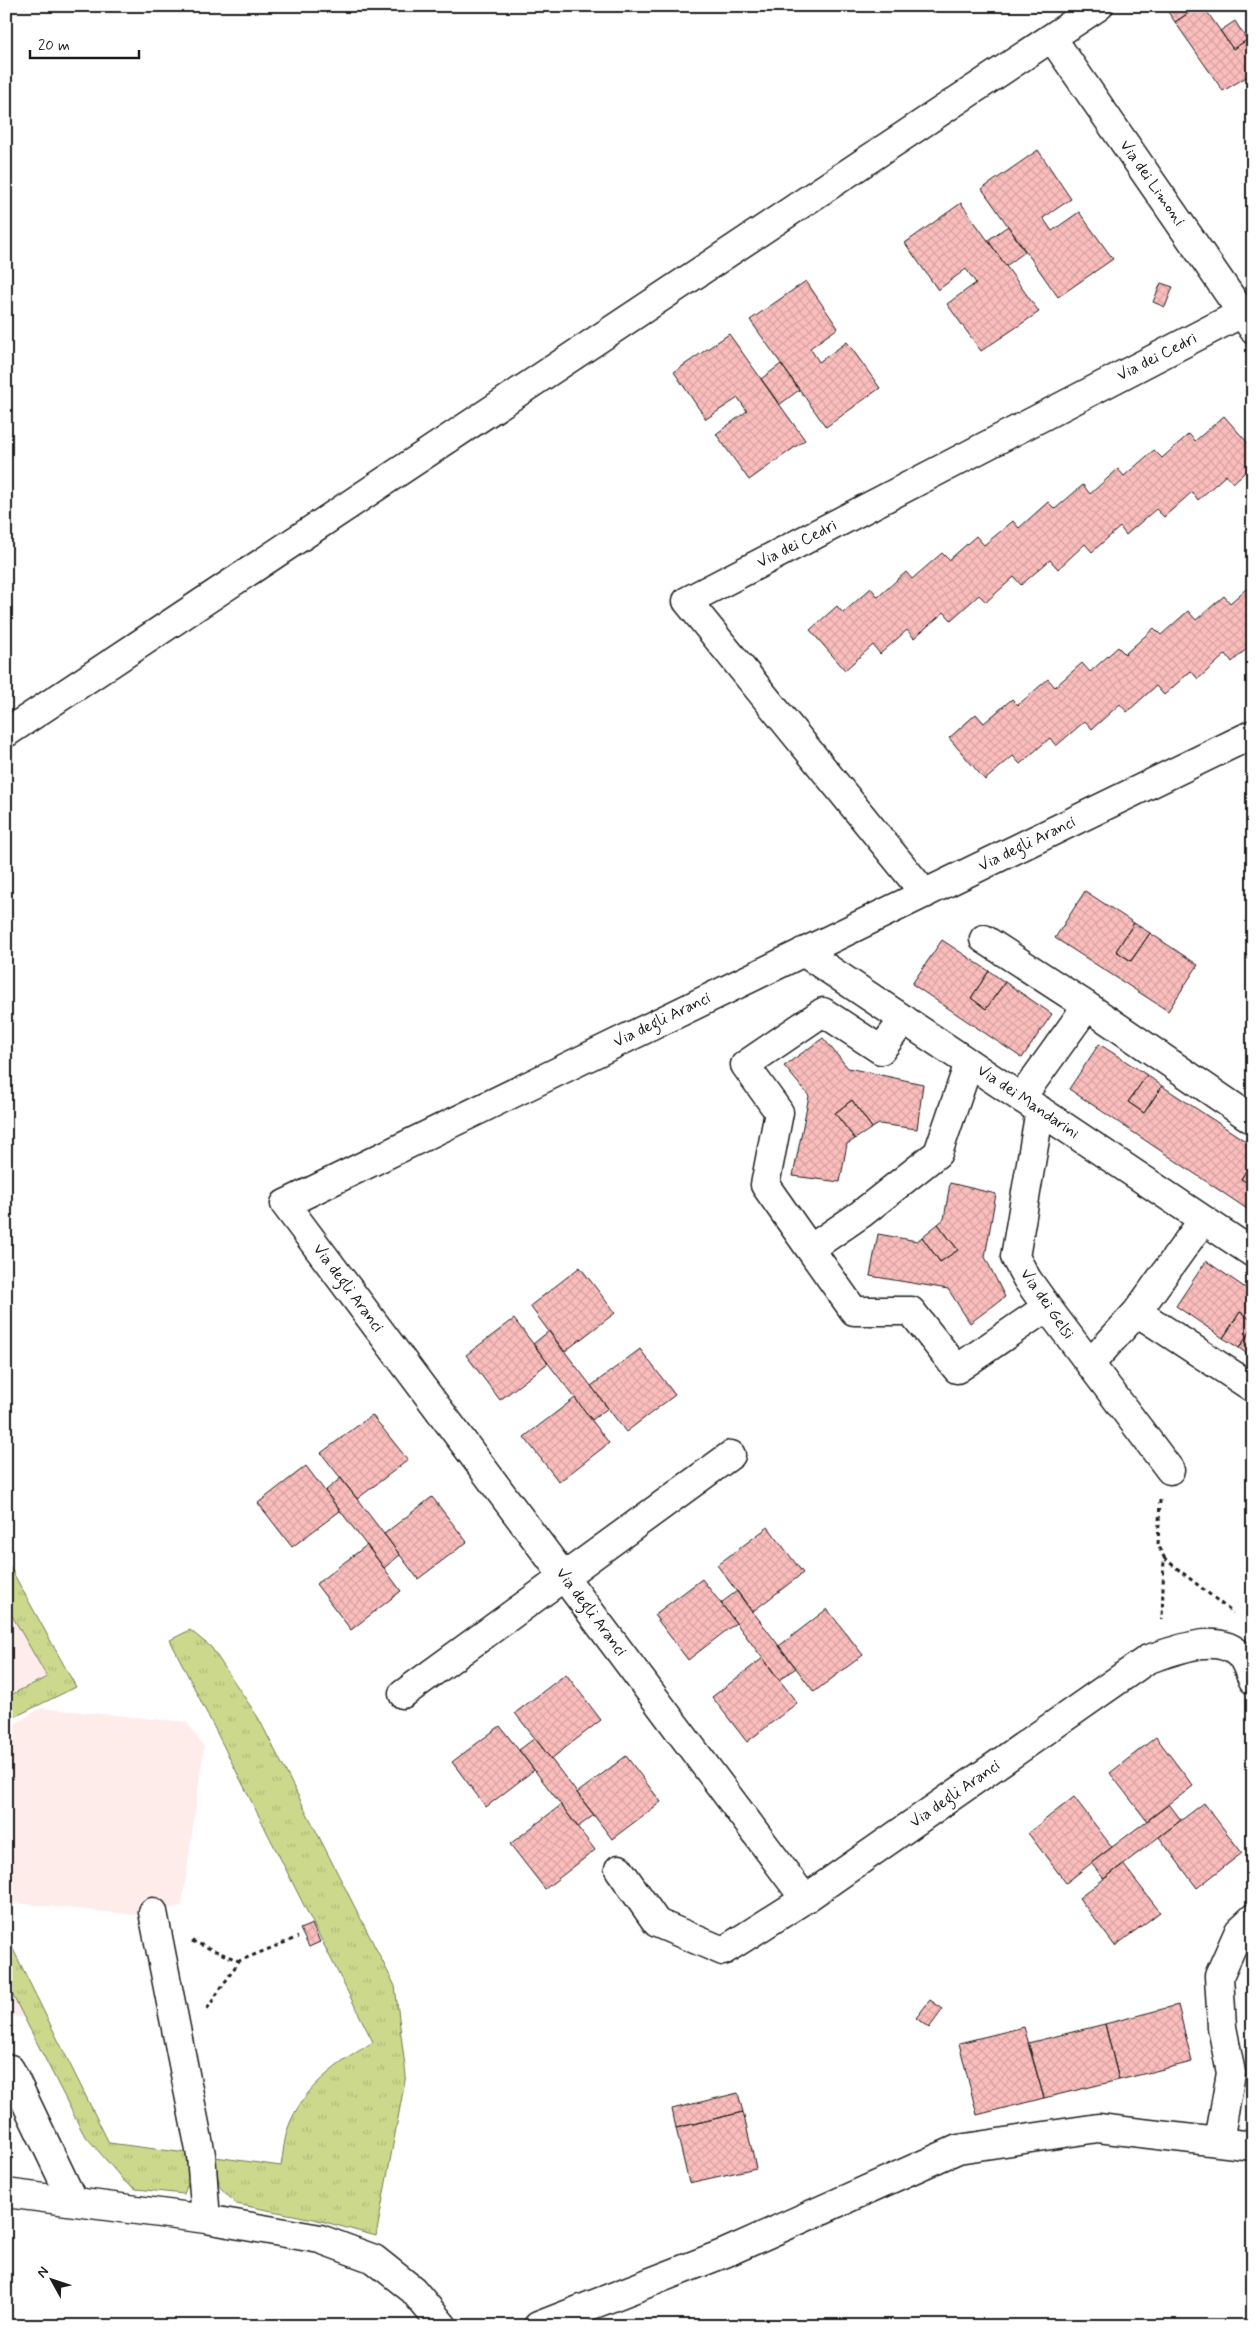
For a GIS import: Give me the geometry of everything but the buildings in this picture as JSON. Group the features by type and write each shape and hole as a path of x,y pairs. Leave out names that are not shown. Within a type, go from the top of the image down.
{"street":[{"path":"6,733 1098,6"},
{"name":"Via dei Limoni","path":"1052,38 1247,321"},
{"name":"Via dei Cedri","path":"925,894 687,601 1247,321"},
{"name":"Via degli Aranci","path":"1155,1657 805,1899 285,1204 1253,734"},
{"path":"984,939 1087,1006 1253,1120"},
{"name":"Via dei Mandarini","path":"803,952 1253,1253"},
{"path":"1030,1104 1087,1006"},
{"path":"904,1019 881,1050 823,1012 745,1065 779,1112 765,1185 854,1311 911,1311 957,1369 1047,1307"},
{"path":"810,1249 861,1214 938,1153 969,1063"},
{"name":"Via dei Gelsi","path":"1030,1104 1015,1257 1027,1279 1047,1307 1170,1470"},
{"path":"1090,1364 1137,1312 1204,1220"},
{"path":"1137,1312 1253,1388"},
{"path":"403,1694 731,1456"},
{"path":"1155,1657 1208,1643 1228,1647 1249,1663"},
{"path":"619,1869 657,1923 723,1951 805,1899"},
{"path":"1219,2141 1231,2073 1222,2027 1219,1976 1239,1931 1253,1918"},
{"path":"154,1919 201,2155 206,2219"},
{"path":"6,2068 10,2069 73,2202"},
{"path":"538,2326 725,2253 958,2148 1098,2128 1253,2146"},
{"path":"6,2193 206,2219 320,2239 374,2259 413,2290 443,2326"}],"path":[{"path":"1170,1470 1160,1494 1158,1545 1164,1557 1238,1617"},
{"path":"1155,1657 1164,1557"},
{"path":"154,1919 240,1961"},
{"path":"180,2049 240,1961 298,1937"}],"shaded area":[{"path":"6,1560 76,1687 6,1721"},
{"path":"41,1708 187,1722 204,1747 182,1906 137,1915 6,1902 6,1747 10,1727"},
{"path":"6,1935 26,2018 6,2015"}],"green space":[{"path":"6,1560 76,1687 6,1721 6,1697 47,1677 6,1605"},
{"path":"190,1630 211,1647 259,1719 395,1986 406,2075 376,2236 314,2219 236,2204 219,2186 215,2157 281,2166 288,2128 294,2113 303,2100 334,2068 373,2042 170,1640"},
{"path":"6,1935 109,2143 186,2153 189,2181 184,2194 136,2189 124,2181 83,2133 6,1982"}]}
